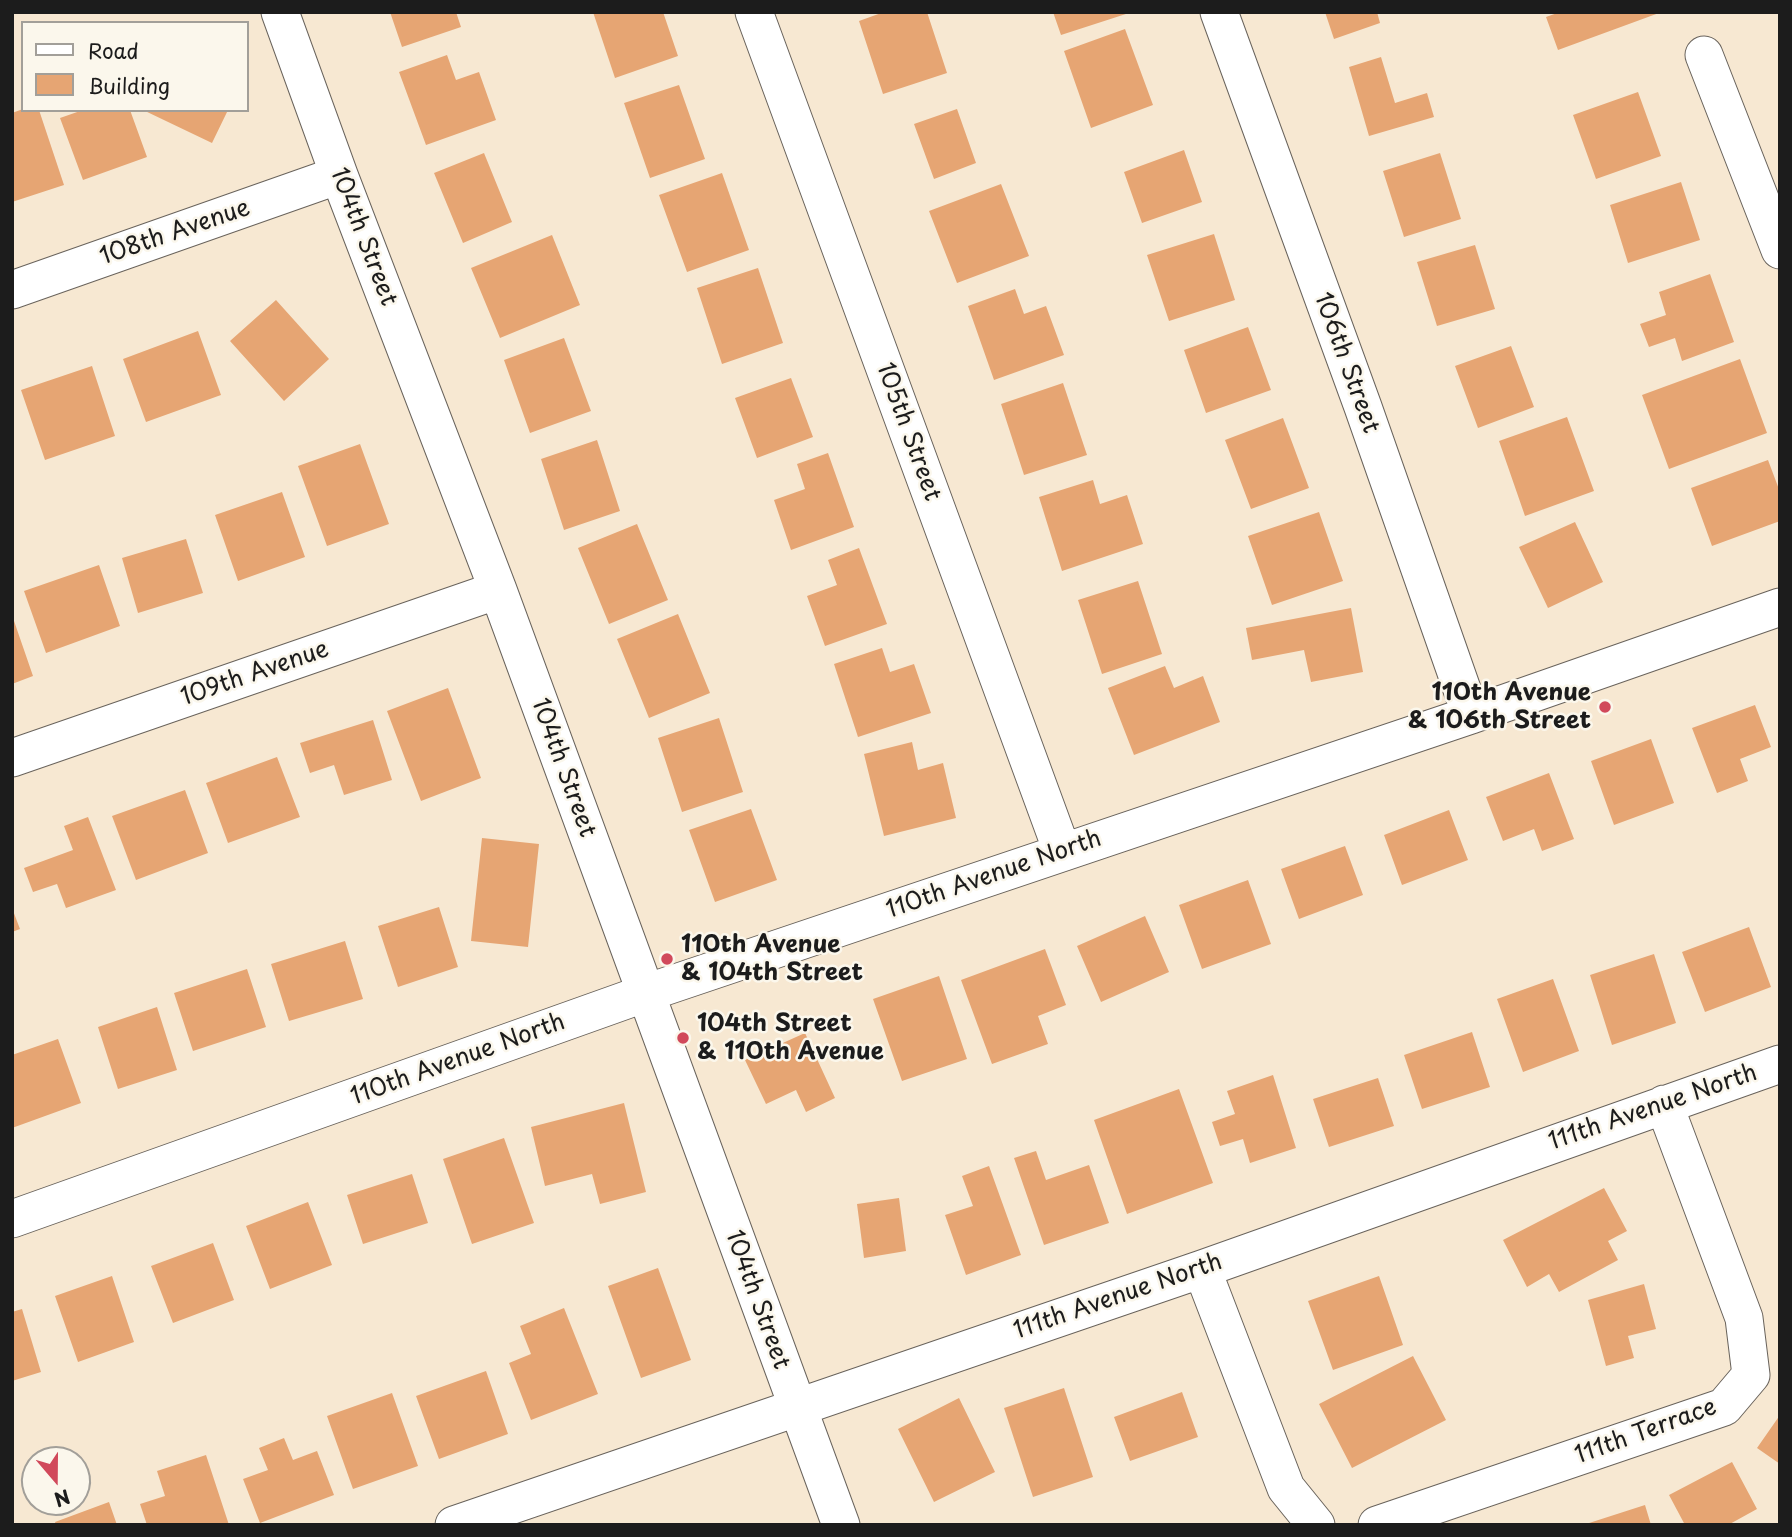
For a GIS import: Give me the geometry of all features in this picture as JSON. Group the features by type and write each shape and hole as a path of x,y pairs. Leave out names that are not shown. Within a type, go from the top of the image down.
{"street":[{"name":"104th Street","path":"281,12 339,175 499,590 841,1525"},
{"name":"105th Street","path":"754,12 1062,851"},
{"name":"106th Street","path":"1219,12 1363,407 1471,715"},
{"path":"1704,55 1780,250"},
{"name":"108th Avenue","path":"12,290 339,175"},
{"name":"109th Avenue","path":"12,758 499,590"},
{"name":"110th Avenue North","path":"12,1219 646,993 1471,715 1780,607"},
{"name":"111th Avenue North","path":"454,1525 1202,1269 1780,1064"},
{"name":"111th Terrace","path":"1377,1525 1724,1407 1751,1375 1745,1318 1664,1104"},
{"path":"1202,1269 1286,1488 1316,1525"}],"building":[{"path":"390,12 456,12 461,27 402,47"},
{"path":"593,12 663,12 678,56 615,78"},
{"path":"884,12 927,12 947,73 883,94 859,21"},
{"path":"1053,12 1129,12 1129,13 1061,35"},
{"path":"1325,12 1377,12 1380,23 1334,39"},
{"path":"1560,12 1659,13 1558,50 1546,17"},
{"path":"1125,29 1153,105 1091,128 1064,51"},
{"path":"447,55 456,80 479,72 496,120 426,145 399,72"},
{"path":"1381,57 1395,103 1427,93 1434,117 1369,136 1349,67"},
{"path":"679,85 705,159 650,178 624,103"},
{"path":"1638,92 1661,156 1596,179 1573,115"},
{"path":"957,109 976,163 934,179 914,124"},
{"path":"21,110 21,112 40,112 64,185 12,202 12,113"},
{"path":"77,112 131,112 147,157 83,180 60,118"},
{"path":"147,112 227,112 212,143"},
{"path":"1184,150 1202,202 1142,223 1124,172"},
{"path":"484,153 512,222 463,243 434,173"},
{"path":"1440,153 1461,219 1404,237 1383,171"},
{"path":"722,173 749,250 687,272 659,195"},
{"path":"1681,182 1700,240 1628,263 1610,205"},
{"path":"1001,184 1029,256 957,283 929,211"},
{"path":"1214,234 1235,300 1169,321 1147,255"},
{"path":"552,235 580,305 500,338 471,268"},
{"path":"1475,245 1495,309 1437,326 1417,262"},
{"path":"758,268 783,343 722,364 697,288"},
{"path":"1710,274 1734,342 1682,361 1675,338 1649,347 1640,324 1666,315 1659,292"},
{"path":"1015,289 1024,314 1046,306 1064,355 994,380 968,306"},
{"path":"276,300 329,359 284,401 230,341"},
{"path":"1248,327 1271,390 1206,413 1184,350"},
{"path":"198,331 221,395 146,422 123,359"},
{"path":"564,338 591,411 530,433 504,360"},
{"path":"1511,346 1534,407 1478,428 1455,366"},
{"path":"1740,359 1767,433 1669,469 1642,395"},
{"path":"92,366 115,436 45,460 21,390"},
{"path":"791,378 813,437 757,458 735,398"},
{"path":"1063,383 1087,455 1024,475 1001,404"},
{"path":"1567,417 1594,491 1525,516 1499,441"},
{"path":"1283,418 1309,488 1251,509 1225,440"},
{"path":"597,440 620,511 564,530 541,459"},
{"path":"360,444 389,524 327,546 298,466"},
{"path":"828,453 854,527 791,550 774,500 805,489 797,464"},
{"path":"1768,460 1780,492 1780,521 1712,546 1691,488"},
{"path":"1093,480 1100,504 1127,495 1143,544 1062,571 1039,497"},
{"path":"282,492 305,557 238,581 215,515"},
{"path":"1319,512 1343,581 1272,605 1248,536"},
{"path":"1575,522 1603,582 1548,608 1519,547"},
{"path":"637,524 668,600 609,624 578,548"},
{"path":"186,539 203,593 138,613 122,558"},
{"path":"859,548 887,624 825,646 807,596 837,585 828,560"},
{"path":"99,565 120,626 46,653 24,591"},
{"path":"1138,581 1162,654 1102,674 1078,600"},
{"path":"1351,608 1363,672 1311,682 1304,650 1252,660 1246,628"},
{"path":"678,614 710,693 649,718 617,639"},
{"path":"12,619 33,676 12,684"},
{"path":"882,648 890,672 914,664 931,713 858,737 834,664"},
{"path":"1165,666 1174,688 1203,676 1220,722 1134,755 1108,688"},
{"path":"448,688 481,778 421,801 387,711"},
{"path":"1755,705 1771,747 1740,759 1748,781 1717,793 1692,728"},
{"path":"719,718 743,792 682,812 658,738"},
{"path":"373,720 392,780 344,795 334,765 310,773 300,743"},
{"path":"1651,739 1674,803 1614,825 1591,761"},
{"path":"912,742 918,770 943,763 956,818 884,836 864,754"},
{"path":"277,757 300,817 228,843 206,783"},
{"path":"1549,773 1574,839 1542,851 1534,829 1503,841 1486,797"},
{"path":"185,790 208,853 136,880 112,816"},
{"path":"751,809 777,880 715,902 689,830"},
{"path":"1449,810 1468,860 1402,885 1384,835"},
{"path":"88,817 116,890 66,908 57,884 33,892 24,868 73,850 64,826"},
{"path":"482,838 539,844 528,947 471,941"},
{"path":"1345,846 1363,895 1299,919 1281,869"},
{"path":"1248,880 1271,944 1202,969 1179,905"},
{"path":"439,907 458,967 398,987 378,926"},
{"path":"12,908 20,929 12,932"},
{"path":"1145,916 1169,972 1101,1002 1077,946"},
{"path":"1749,927 1771,987 1705,1012 1682,952"},
{"path":"345,941 363,999 289,1021 271,964"},
{"path":"1045,949 1066,1005 1038,1016 1048,1044 992,1064 961,980"},
{"path":"1654,954 1676,1023 1612,1045 1590,975"},
{"path":"247,969 266,1027 193,1051 174,993"},
{"path":"939,976 967,1059 902,1081 873,999"},
{"path":"1553,979 1579,1051 1523,1072 1497,999"},
{"path":"157,1007 177,1070 118,1089 98,1027"},
{"path":"1472,1032 1490,1087 1422,1109 1404,1055"},
{"path":"805,1033 835,1098 806,1112 796,1090 766,1104 745,1060"},
{"path":"58,1039 81,1103 12,1128 12,1055"},
{"path":"1273,1075 1296,1148 1250,1163 1243,1139 1220,1146 1212,1122 1235,1114 1227,1091"},
{"path":"1378,1078 1394,1126 1329,1147 1313,1099"},
{"path":"1179,1089 1213,1183 1127,1214 1094,1120"},
{"path":"624,1103 646,1192 600,1204 592,1174 545,1186 531,1127"},
{"path":"504,1138 534,1223 472,1244 443,1159"},
{"path":"1036,1151 1046,1180 1089,1165 1109,1223 1044,1245 1014,1158"},
{"path":"989,1166 1021,1255 966,1275 945,1215 973,1206 962,1176"},
{"path":"412,1174 428,1223 363,1244 347,1195"},
{"path":"1604,1188 1627,1231 1608,1241 1618,1260 1559,1292 1549,1274 1527,1287 1503,1240"},
{"path":"899,1198 906,1251 864,1258 857,1204"},
{"path":"308,1202 332,1265 270,1289 246,1226"},
{"path":"213,1243 234,1300 173,1323 151,1266"},
{"path":"658,1268 691,1360 641,1378 608,1286"},
{"path":"112,1276 134,1342 78,1362 55,1296"},
{"path":"1379,1276 1403,1345 1333,1370 1308,1301"},
{"path":"1644,1284 1656,1329 1628,1336 1634,1358 1606,1366 1588,1300"},
{"path":"564,1308 598,1394 531,1420 509,1363 531,1354 520,1326"},
{"path":"22,1309 41,1372 12,1381 12,1312"},
{"path":"1413,1356 1446,1420 1352,1468 1319,1404"},
{"path":"486,1371 508,1434 439,1459 416,1396"},
{"path":"1064,1388 1093,1477 1033,1497 1004,1408"},
{"path":"1182,1392 1198,1437 1130,1461 1114,1417"},
{"path":"392,1393 418,1466 353,1489 327,1416"},
{"path":"959,1398 995,1472 934,1502 898,1429"},
{"path":"1780,1415 1780,1464 1757,1448"},
{"path":"284,1438 293,1460 317,1451 334,1495 260,1523 243,1479 268,1470 259,1448"},
{"path":"206,1455 229,1525 147,1525 140,1504 165,1496 157,1471"},
{"path":"1732,1462 1757,1509 1728,1525 1685,1525 1669,1495"},
{"path":"109,1502 117,1525 56,1525 55,1522 71,1516 91,1516 91,1509"},
{"path":"1645,1505 1651,1525 1586,1525 1586,1524"}],"place":[{"name":"110th Avenue & 106th Street","path":"1605,707"},
{"name":"110th Avenue & 104th Street","path":"667,959"},
{"name":"104th Street & 110th Avenue","path":"683,1038"}]}
